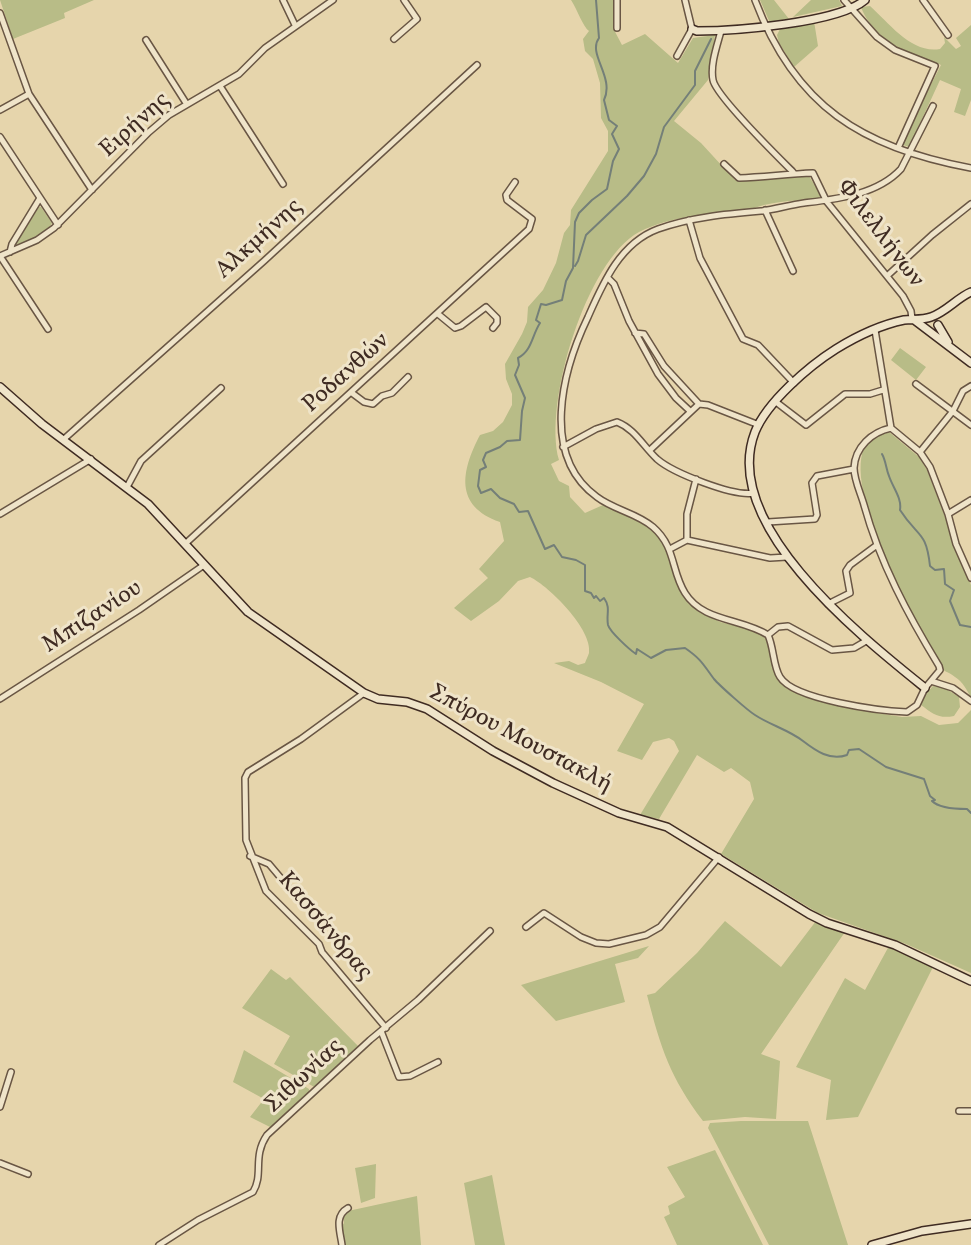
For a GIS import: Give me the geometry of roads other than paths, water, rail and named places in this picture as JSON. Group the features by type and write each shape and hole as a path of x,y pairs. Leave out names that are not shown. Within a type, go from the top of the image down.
{"street":[{"path":"283,0 295,25"},
{"name":"Ειρήνης","path":"0,256 39,238 58,225 149,132 186,103 242,72 262,50 333,0"},
{"path":"394,39 417,21 404,0"},
{"path":"617,0 617,29"},
{"path":"677,56 692,29 685,0"},
{"path":"755,0 766,28 799,81 822,106 850,127 898,148 971,168"},
{"path":"844,0 877,37 895,50 935,66 898,148"},
{"path":"692,29 720,31 766,28 852,8 865,0"},
{"path":"923,0 948,35"},
{"path":"0,13 29,94 92,190"},
{"path":"720,31 713,65 714,85 758,137 793,172 780,176 739,178 724,164"},
{"path":"146,40 186,103"},
{"name":"Αλκμήνης","path":"64,439 264,261 477,65"},
{"path":"220,86 283,184"},
{"path":"0,110 29,94"},
{"path":"891,428 872,436 864,444 854,469 869,525 891,582 940,670 925,688 917,705 907,712 859,707 801,692 780,678 768,635 750,625 721,619 698,606 685,593 670,549 655,528 612,506 583,486 573,472 563,447 563,403 573,351 608,278 624,252 634,242 660,228 689,220 827,202 862,192 894,177 911,153 933,106"},
{"path":"0,137 58,225"},
{"name":"Φιλελλήνων","path":"793,172 813,173 827,202 906,300 912,319"},
{"name":"Ροδανθών","path":"185,544 531,227 531,217 507,200 506,195 516,181"},
{"path":"10,252 12,244 40,198"},
{"path":"887,276 971,204"},
{"path":"765,210 793,271"},
{"path":"689,220 700,258 743,339 758,345 794,383"},
{"path":"0,256 48,329"},
{"path":"608,278 614,284 635,333 658,374 690,411"},
{"name":"Φιλελλήνων","path":"930,317 971,292"},
{"name":"Φιλελλήνων","path":"938,324 949,306"},
{"path":"438,314 455,328 485,307 497,318 493,328"},
{"path":"927,329 925,321 930,317"},
{"path":"925,688 866,641 828,604 787,557 754,493 751,458 754,436 776,402 794,383 834,350 875,330 912,319 930,317 938,324 953,348 971,357"},
{"path":"912,319 971,363"},
{"path":"927,329 935,330 938,324"},
{"path":"875,330 891,428 920,452 930,467 956,544 971,578"},
{"path":"635,333 644,334 664,366 699,404 759,425"},
{"path":"352,393 364,402 373,404 382,396 392,393 408,377"},
{"path":"916,384 971,425"},
{"path":"920,452 953,411 963,391 971,386"},
{"name":"Σπύρου Μουστακλή","path":"0,387 41,424 91,459 150,507 251,615 364,694 430,710 494,751 552,783 619,813 667,827 809,914 835,926 895,945 971,981"},
{"path":"127,487 141,460 221,388"},
{"path":"776,402 806,425 845,394 870,394 883,390"},
{"path":"650,450 699,404"},
{"path":"563,447 596,429 617,422 632,431 659,460 696,479 743,494 754,493"},
{"path":"0,514 91,459"},
{"path":"768,522 815,519 814,479 817,476 854,469"},
{"path":"687,540 687,514 696,479"},
{"path":"948,514 971,500"},
{"path":"670,549 687,540 770,558 787,557"},
{"path":"828,604 850,593 846,571 877,545"},
{"name":"Μπιζανίου","path":"0,699 204,565"},
{"path":"768,635 778,627 788,626 832,650 855,648 866,641"},
{"path":"931,681 953,688 971,701"},
{"name":"Κασσάνδρας","path":"364,694 301,739 248,772 245,778 245,828 250,856 266,891 319,944 322,952 383,1030 399,1077 413,1075 438,1062"},
{"path":"250,856 270,864 296,896"},
{"path":"526,927 545,913 584,938 601,944 653,932 719,857"},
{"name":"Σιθωνίας","path":"159,1245 176,1233 253,1192 257,1183 258,1152 267,1135 490,931"},
{"path":"0,1107 11,1072"},
{"path":"958,1111 971,1111"},
{"path":"0,1163 28,1174"},
{"path":"342,1245 339,1217 341,1212 348,1208"},
{"path":"872,1245 922,1231 971,1224"}],"waterway":[{"path":"596,0 599,38 596,51 606,83 604,100 609,120 617,126 612,134 619,149 613,161 607,189 579,213 575,222 573,268 566,281 562,300 541,304 536,320 540,323 529,347 518,358 519,365 515,375 525,398 520,440 507,441 486,453 483,460 486,467 480,470 478,486 481,493 491,489 500,498 514,504 519,512 528,511 545,549 554,545 562,557 585,565 585,591 600,601 604,598 608,625 636,654 637,649 651,658 666,650 685,648 721,686 761,719 829,756 841,757 847,755 849,750 859,749 886,767 924,779 935,803 948,808 967,809 971,813"},
{"path":"575,266 586,235 644,176 656,154 664,127 695,85 695,71 711,39"},
{"path":"882,454 900,510 923,540 930,566 935,570 944,569 945,584 954,590 950,601 960,625 971,627"}]}
